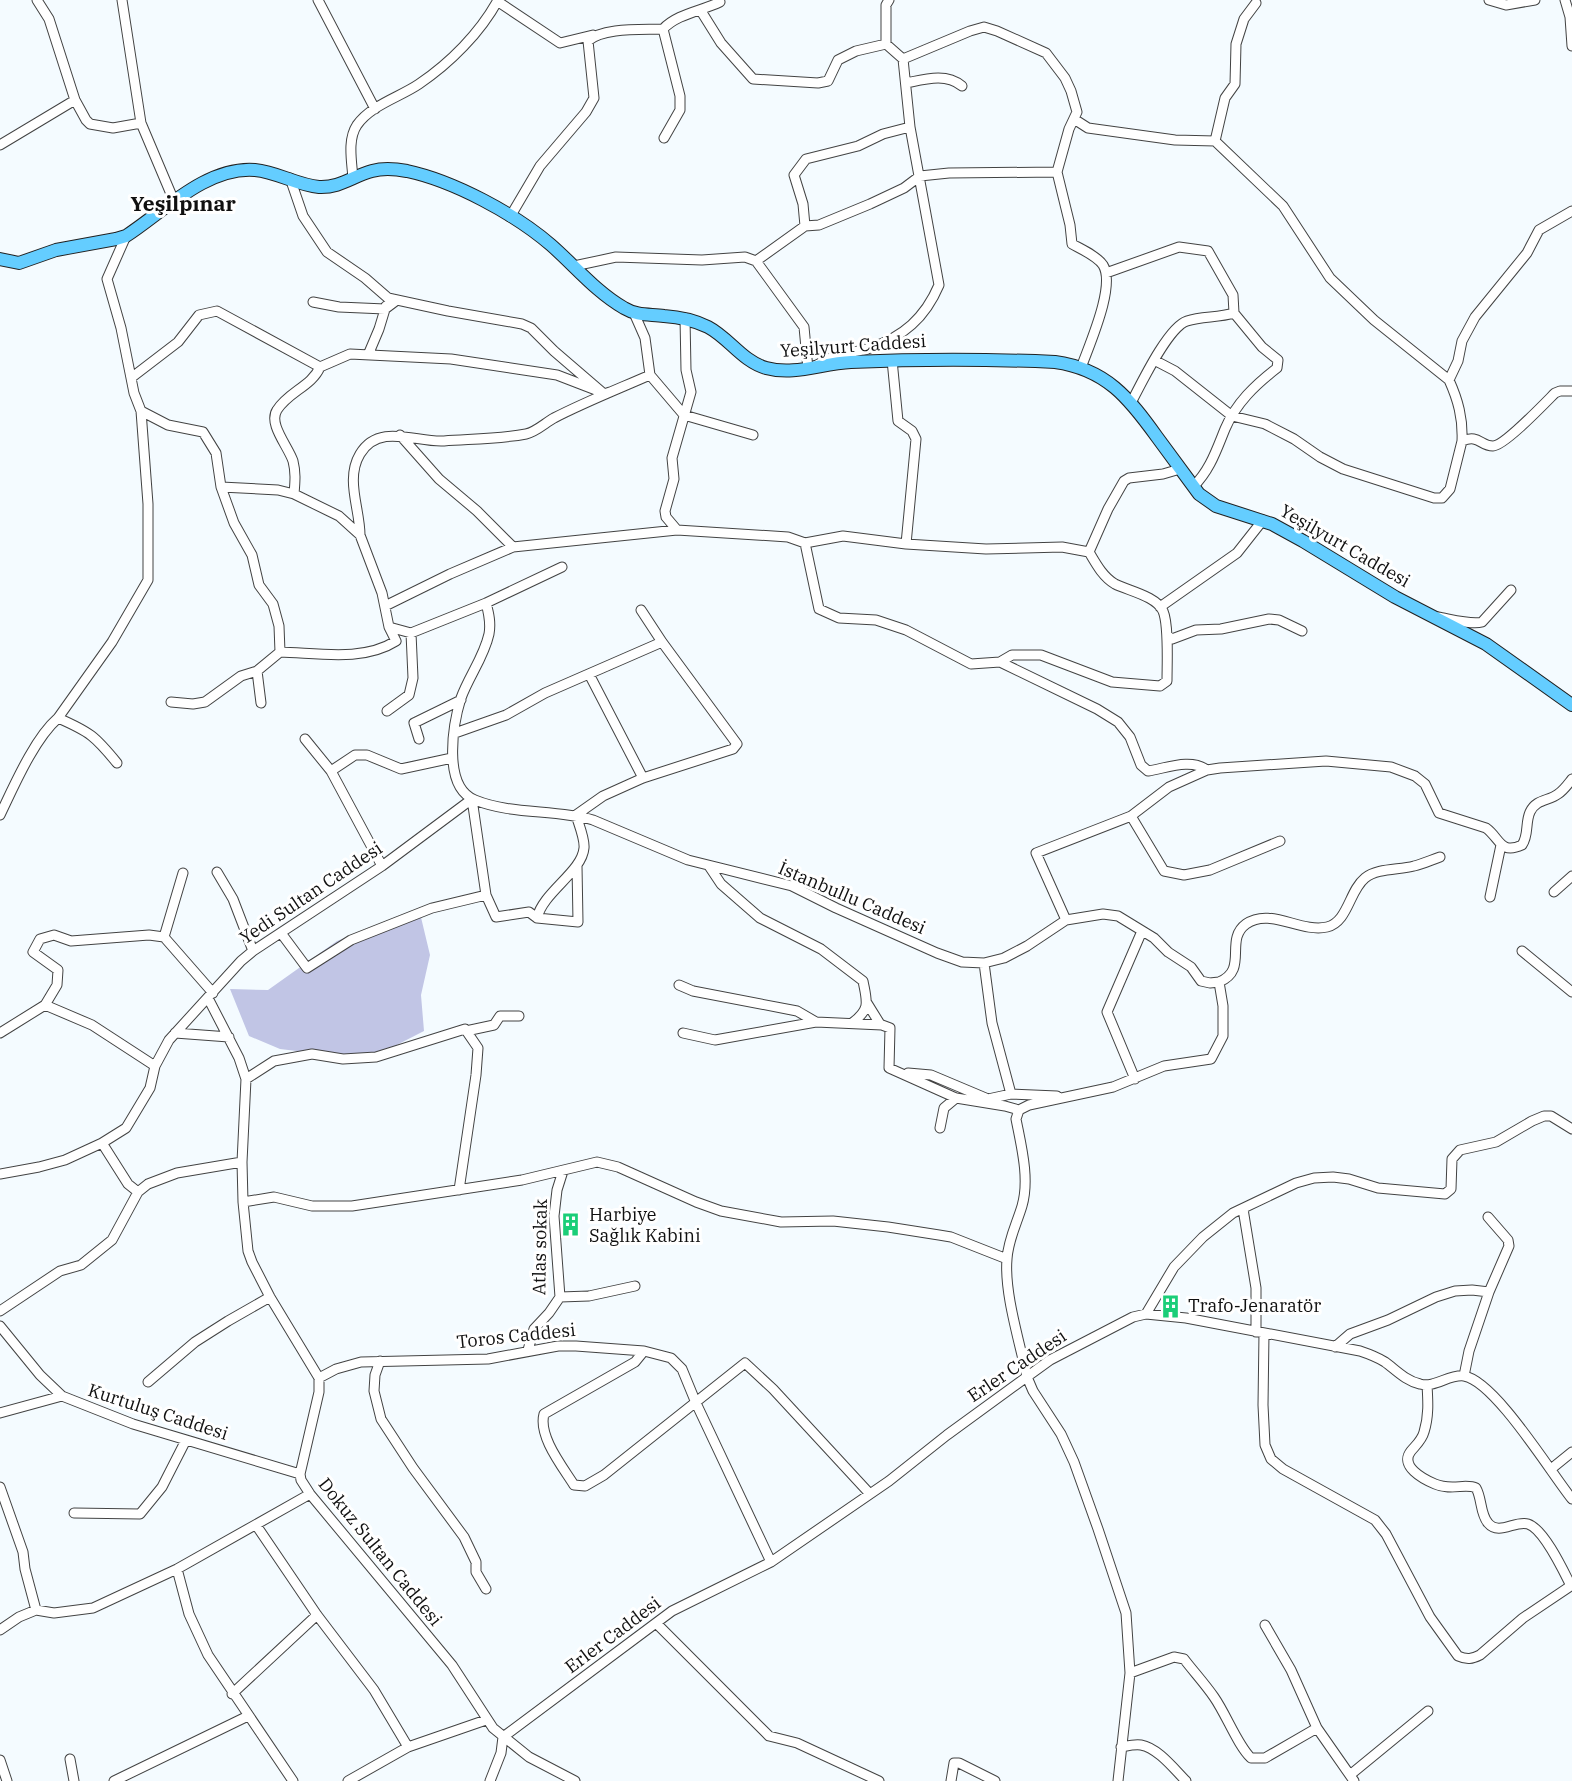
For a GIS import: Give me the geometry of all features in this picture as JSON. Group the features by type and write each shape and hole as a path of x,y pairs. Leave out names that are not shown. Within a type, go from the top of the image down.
{"main road":[{"name":"Yeşilyurt Caddesi","path":"0,259 19,263 56,250 126,236 198,185 233,172 258,170 319,187 342,184 373,170 406,171 447,183 510,217 551,245 603,293 633,313 685,318 711,329 744,357 759,366 780,370 808,369 846,362 892,360 1039,361 1069,364 1081,368 1113,385 1131,402 1198,494 1216,506 1263,520 1338,561 1395,597 1495,650 1572,705"}],"street":[{"path":"122,0 141,123 174,201"},
{"path":"318,0 375,110"},
{"path":"573,266 616,257 702,260 745,257 756,261 804,327 808,369 838,355 869,349 902,334 917,320 934,298 939,285 910,127 903,59 886,44 886,5 889,0"},
{"path":"1489,0 1506,6 1535,0"},
{"path":"1565,0 1570,17 1572,46"},
{"path":"41,1 75,100 90,124 113,128 141,123"},
{"path":"353,179 351,141 357,126 375,110 419,84 462,48 491,14 498,1 560,43 595,35 663,29 672,20 720,2"},
{"path":"1215,141 1225,98 1234,84 1236,44 1244,19 1256,1"},
{"path":"701,11 721,43 753,79 818,83 828,81 838,60 856,51 886,44"},
{"path":"903,59 984,27 1046,53 1065,78 1077,112 1057,172 1070,225 1072,244 1102,262 1106,273 1102,312 1081,368"},
{"path":"663,29 680,96 680,110 664,138"},
{"path":"510,217 540,166 586,112 594,98 588,40 595,35"},
{"path":"906,83 935,78 953,79 962,86"},
{"path":"0,145 75,100"},
{"path":"1074,119 1088,128 1175,140 1215,141 1283,206 1330,278 1374,320 1449,380 1461,414 1462,441 1450,489 1442,498 1434,498 1343,469 1320,458 1294,439 1265,424 1232,416 1175,371 1154,360"},
{"path":"806,226 803,204 794,175 806,159 858,146 883,134 910,127"},
{"path":"756,261 806,226 819,225 870,204 904,188 920,176 968,172 1057,172"},
{"path":"290,178 303,216 327,252 393,299 522,324 531,328 604,394"},
{"path":"1449,380 1458,361 1462,341 1475,317 1527,253 1539,230 1572,211"},
{"path":"0,815 19,776 50,726 112,642 148,580 148,504 141,411 107,279 126,236"},
{"path":"1106,273 1179,247 1208,250 1233,295 1234,313 1262,347 1278,360 1276,368 1259,381 1232,416 1212,463 1194,488"},
{"path":"368,355 385,309 393,299"},
{"path":"313,302 339,307 385,309"},
{"path":"131,378 178,342 199,315 217,311 320,367"},
{"path":"633,313 645,338 650,375 684,415 753,435"},
{"path":"1131,402 1167,338 1184,322 1234,313"},
{"path":"677,530 666,517 665,511 674,479 672,458 691,392 686,370 685,318"},
{"path":"294,494 296,474 292,458 274,421 276,412 286,398 317,375 320,367 350,354 451,358 558,375 604,394 618,389"},
{"path":"892,360 897,421 912,431 916,439 906,544"},
{"path":"171,702 193,704 205,702 241,676 257,671 280,652 351,654 382,650 396,641 389,627 372,563 360,535 360,521 355,498 354,470 360,453 371,442 383,437 400,435 436,441 529,433 552,419 650,375"},
{"path":"1462,441 1475,438 1496,446 1510,436 1555,393 1572,391"},
{"path":"141,411 168,425 203,432 216,453 221,487 234,523 252,555 259,585 273,604 279,626 280,652"},
{"path":"400,435 439,479 477,511 513,547"},
{"path":"1089,552 1108,509 1124,481 1129,478 1163,474 1180,469"},
{"path":"221,487 278,490 294,494 339,516 360,535"},
{"path":"1160,607 1237,553 1263,520"},
{"path":"385,606 450,574 513,547 677,530 788,537 805,543 843,536 906,544 986,549 1062,547 1089,552 1101,572 1114,583 1160,607 1164,613 1167,635 1167,681 1160,686 1112,682 1041,655 1012,655 1000,662 972,664 906,630 876,620 838,618 819,609 805,543"},
{"path":"389,627 411,633 486,603 562,567"},
{"path":"1436,617 1477,624 1482,622 1511,590"},
{"path":"486,603 489,613 488,636 461,700 454,733 453,758 460,787 472,799 486,895 496,917 529,912 537,918 578,922 576,866"},
{"path":"537,918 539,907 576,866 584,848 576,815 603,796 643,778 732,749 737,744 641,610"},
{"path":"1167,635 1172,639 1179,639 1196,630 1221,629 1269,619 1280,620 1302,631"},
{"path":"387,711 409,695 413,678 411,633"},
{"path":"454,733 506,716 545,693 662,642"},
{"path":"1000,662 1097,709 1118,722 1130,737 1141,765 1148,771 1185,764 1199,765 1207,770"},
{"path":"257,671 261,703"},
{"path":"589,674 643,778"},
{"path":"419,739 414,723 461,700"},
{"path":"58,718 96,737 117,763"},
{"path":"305,739 330,771 382,866"},
{"path":"330,771 355,755 368,755 401,769 453,758"},
{"path":"1440,857 1415,866 1368,876 1359,883 1339,920 1330,927 1305,928 1266,919 1254,920 1244,925 1235,945 1234,972 1228,979 1219,982 1201,981 1191,967 1168,952 1154,938 1118,916 1103,914 1066,920 1036,853 1131,816 1169,787 1207,770 1326,761 1371,764 1404,770 1425,784 1439,813 1486,828 1501,846 1508,848 1522,845 1526,839 1530,813 1535,806 1542,800 1558,794 1572,779"},
{"name":"İstanbullu Caddesi","path":"472,799 512,808 576,815 709,866 792,886 836,908 962,962 984,963 1004,958 1066,920"},
{"name":"Yedi Sultan Caddesi","path":"0,1174 57,1162 102,1143 126,1128 150,1088 160,1054 175,1033 253,951 382,866 472,799"},
{"path":"1131,816 1164,871 1184,875 1210,870 1280,841"},
{"path":"1490,897 1501,846"},
{"path":"709,866 721,884 760,918 821,950 863,981 867,1003 880,1024"},
{"path":"217,872 233,899 253,951"},
{"path":"164,938 183,873"},
{"path":"1554,892 1572,876"},
{"path":"281,933 307,968 351,940 432,908 486,895"},
{"path":"1136,1079 1107,1012 1142,931"},
{"path":"0,1033 45,1005 57,985 58,970 33,952 39,939 54,935 71,941 148,935 164,938 211,996 239,1058 246,1079 242,1162 248,1251 270,1297 319,1378"},
{"path":"1522,951 1572,992"},
{"path":"984,963 992,1023 1011,1094"},
{"path":"683,1033 715,1040 816,1022 880,1024 890,1028 889,1068 956,1098 1019,1110 1029,1105 1113,1087 1164,1065 1211,1059 1223,1036 1223,1006 1219,982"},
{"path":"679,986 693,992 797,1011 816,1022"},
{"path":"852,1023 863,1015 867,1003"},
{"path":"45,1005 92,1025 155,1066"},
{"path":"246,1079 274,1061 312,1054 343,1059 376,1057 465,1029 466,1031 494,1025 500,1016 519,1016"},
{"path":"459,1190 478,1048 466,1031"},
{"path":"175,1033 229,1036"},
{"path":"899,1072 931,1075 988,1099 1011,1094 1071,1096"},
{"path":"940,1128 945,1108 956,1098"},
{"path":"1019,1110 1016,1119 1025,1185 1022,1205 1007,1259 1013,1311 1027,1377 1033,1391 1061,1434 1098,1529 1126,1613 1130,1673 1118,1781"},
{"path":"1146,1314 1174,1268 1223,1219 1296,1183 1314,1178 1349,1179 1378,1188 1445,1194 1451,1189 1452,1159 1460,1150 1482,1147 1496,1142 1532,1120 1544,1116 1551,1116 1572,1129"},
{"path":"102,1143 128,1184 138,1192"},
{"path":"0,1311 60,1271 81,1265 112,1240 138,1192 148,1184 177,1173 242,1162"},
{"path":"243,1202 274,1197 312,1206 352,1206 459,1190 563,1171 597,1162 618,1167 721,1211 782,1222 833,1221 951,1237 1007,1259"},
{"name":"Atlas sokak","path":"528,1350 534,1329 560,1297 554,1216 557,1190 563,1171"},
{"path":"1243,1209 1256,1288 1265,1445 1272,1459 1283,1469 1375,1520 1386,1534 1430,1617 1458,1656 1473,1659 1480,1655 1523,1618 1571,1586 1557,1558 1534,1527 1518,1523 1500,1529 1495,1528 1488,1523 1476,1488 1470,1485 1448,1488 1438,1486 1418,1475 1410,1466 1408,1458 1410,1452 1423,1436 1427,1422 1427,1385 1464,1376 1479,1383 1496,1398 1572,1499"},
{"path":"1464,1376 1469,1352 1489,1292 1509,1246 1505,1236 1488,1217"},
{"path":"560,1297 589,1296 635,1286"},
{"path":"1335,1347 1350,1334 1388,1320 1436,1297 1455,1291 1489,1292"},
{"path":"148,1382 195,1342 270,1297"},
{"name":"Erler Caddesi","path":"503,1737 681,1605 771,1562 870,1494 947,1434 1027,1377 1064,1352 1116,1325 1146,1314 1186,1318 1372,1355 1408,1379 1427,1385"},
{"name":"Kurtuluş Caddesi","path":"0,1326 40,1375 62,1396 133,1424 300,1474"},
{"name":"Toros Caddesi","path":"319,1378 350,1364 380,1361 488,1359 528,1350 576,1346 664,1355 682,1369 771,1562"},
{"path":"644,1352 635,1362 544,1414 542,1428 555,1455 574,1485 585,1486 604,1475 745,1363 870,1494"},
{"path":"380,1361 375,1375 374,1391 381,1419 413,1468 464,1537 476,1562 476,1572 486,1589"},
{"name":"Dokuz Sultan Caddesi","path":"319,1378 319,1392 300,1474 301,1480 310,1494 452,1665 486,1720 529,1757 575,1781"},
{"path":"0,1413 62,1396"},
{"path":"74,1513 140,1514 155,1499 186,1440"},
{"path":"1551,1469 1572,1452"},
{"path":"0,1487 23,1552 36,1610"},
{"path":"0,1630 19,1617 36,1610 54,1613 93,1608 177,1569 310,1494"},
{"path":"256,1525 317,1615 374,1690 408,1747"},
{"path":"177,1569 189,1614 208,1655 232,1694 294,1781"},
{"path":"232,1694 317,1615"},
{"path":"656,1623 769,1736 797,1743 879,1781"},
{"path":"1265,1625 1291,1670 1317,1728 1352,1778 1428,1711"},
{"path":"1130,1673 1174,1657 1184,1659 1214,1697 1245,1752 1251,1758 1258,1760 1265,1758 1317,1728"},
{"path":"114,1781 248,1716"},
{"path":"348,1781 408,1747 486,1720"},
{"path":"490,1781 501,1753 503,1737"},
{"path":"1121,1746 1139,1745 1156,1752 1186,1781"},
{"path":"70,1759 74,1781"},
{"path":"0,1760 7,1781"},
{"path":"951,1781 954,1763 959,1763 995,1781"}],"shaded area":[{"path":"419,909 430,955 421,995 424,1031 381,1053 330,1055 280,1049 249,1036 230,989 268,990 337,941"}],"place":[{"name":"Harbiye Sağlık Kabini","path":"571,1225"},
{"name":"Trafo-Jenaratör","path":"1170,1306"}],"district":[{"name":"Yeşilpınar","path":"183,204"}]}
